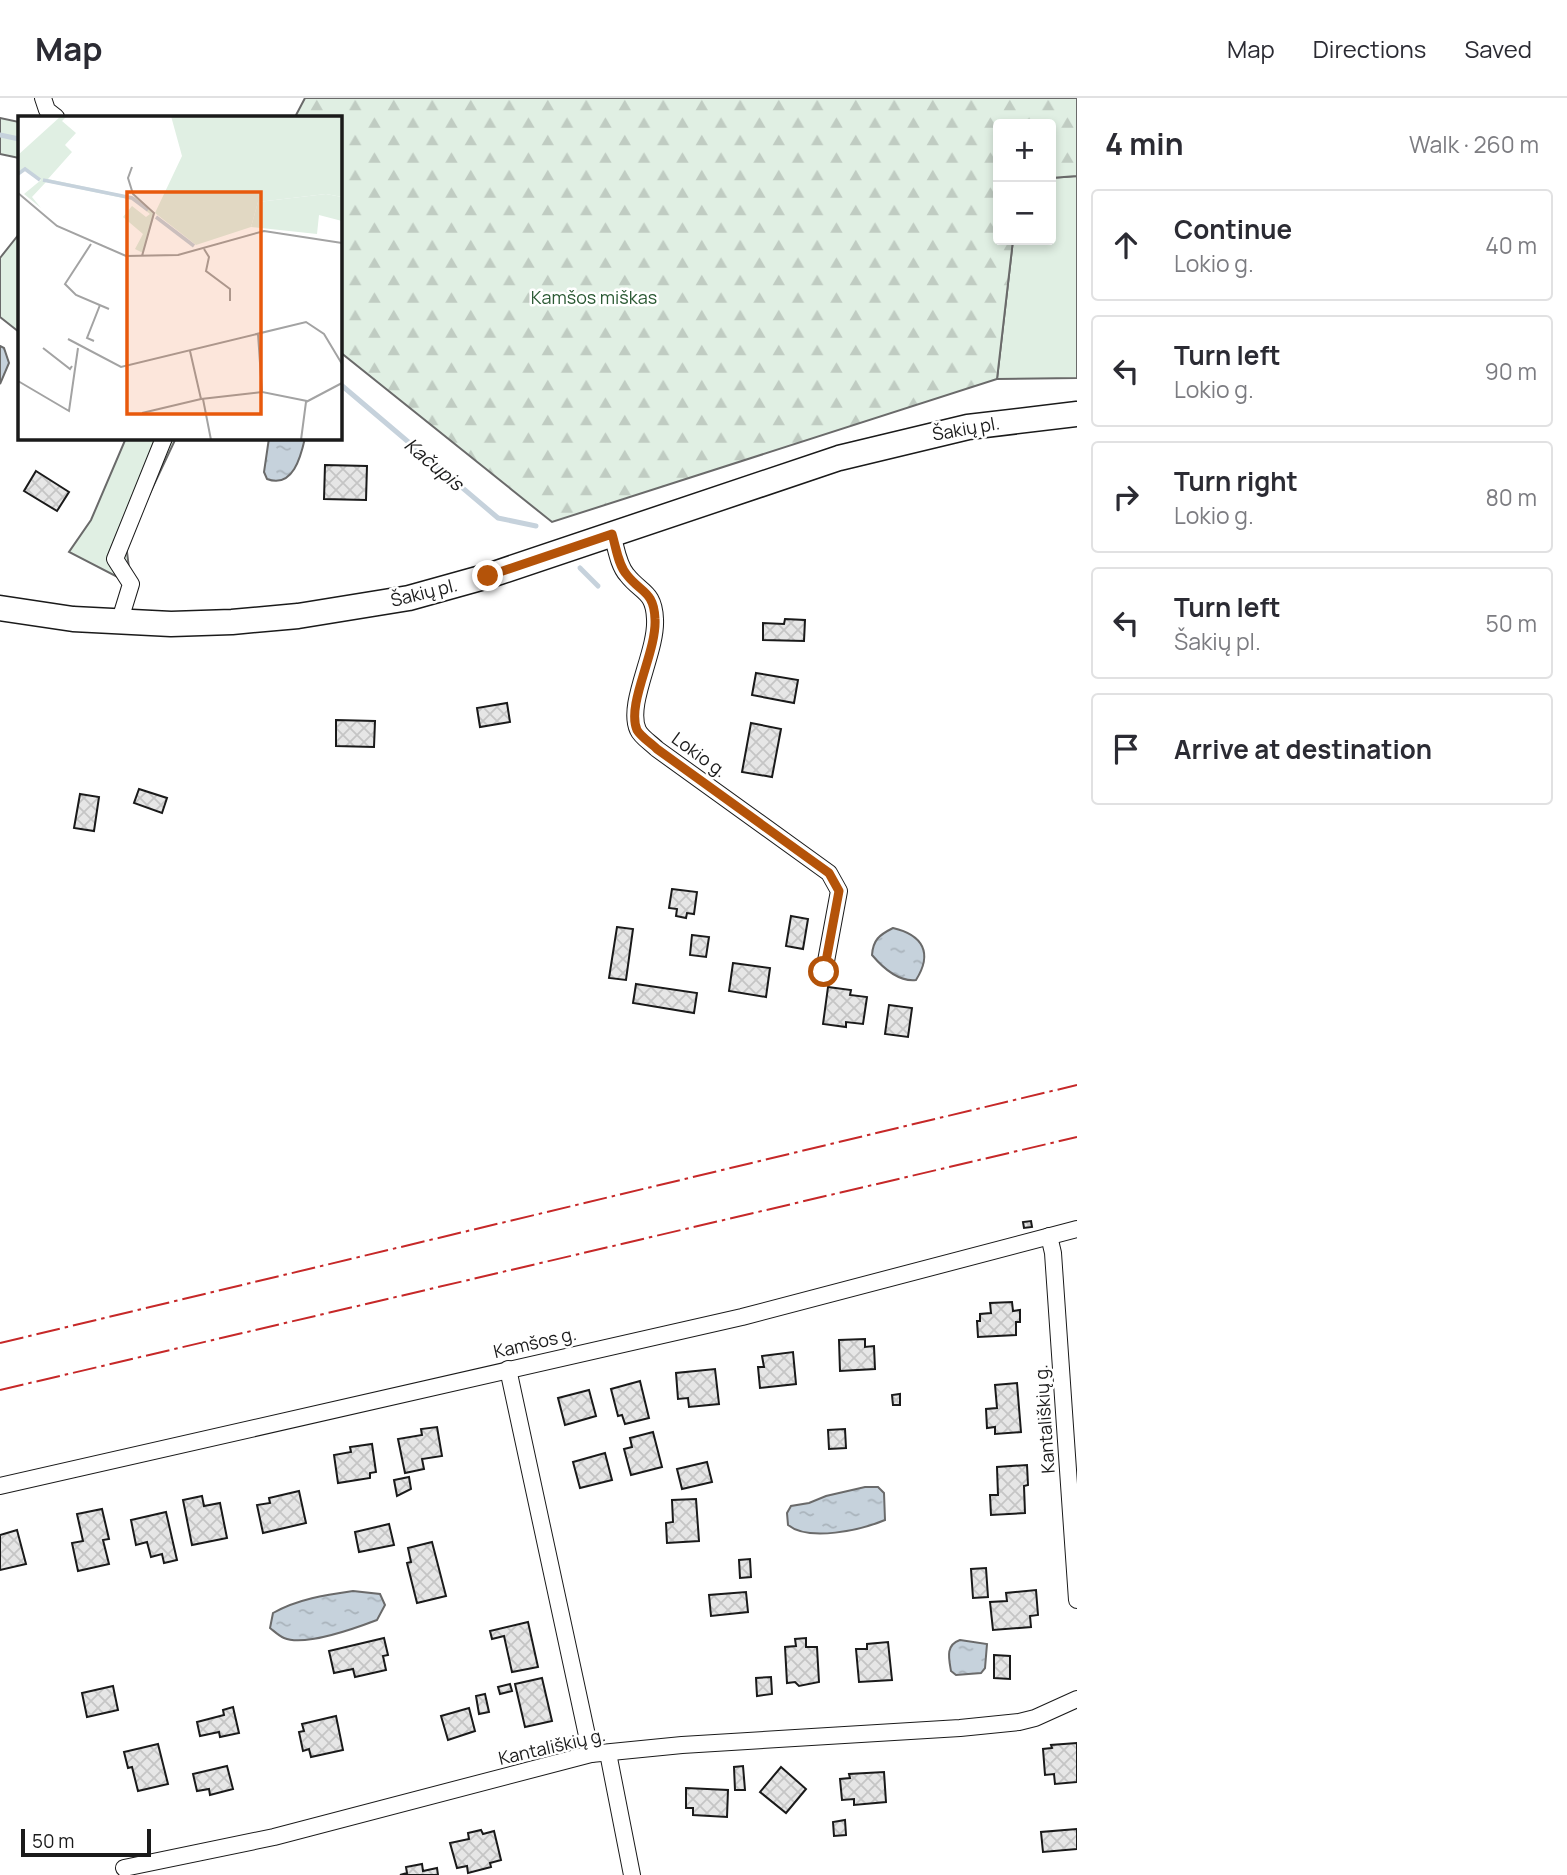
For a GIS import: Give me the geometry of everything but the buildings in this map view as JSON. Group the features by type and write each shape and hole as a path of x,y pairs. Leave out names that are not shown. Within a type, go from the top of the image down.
{"main road":[{"name":"Šakių pl.","path":"0,608 119,624 232,622 298,616 409,598 488,576 839,458 980,425 1077,414"}],"street":[{"path":"43,98 47,110 55,116"},
{"path":"119,624 131,584 115,559 164,439"},
{"name":"Lokio g.","path":"612,534 626,575 650,596 655,617 654,642 633,712 638,732 657,749 829,873 839,891 824,972"},
{"name":"Kamšos g.","path":"0,1486 806,1301 1077,1229"},
{"name":"Kantališkių g.","path":"1049,1236 1053,1252 1077,1600"},
{"path":"508,1368 591,1754"},
{"name":"Kantališkių g.","path":"124,1868 274,1837 591,1754 682,1745 1019,1722 1035,1718 1077,1699"},
{"path":"608,1752 632,1875"}],"green space":[{"name":"Kamšos miškas","path":"305,98 1077,98 1077,176 1056,178 1056,119 993,119 993,245 1012,245 997,379 552,522 341,353 341,116 296,116"},
{"path":"0,118 18,122 18,158 0,154"},
{"path":"1077,176 1077,378 997,379 1012,245 1056,245 1056,178"},
{"path":"18,235 18,331 0,317 0,258"},
{"path":"126,439 176,439 126,544 131,584 69,552 91,520"}],"water":[{"path":"0,346 4,348 9,363 0,384"},
{"path":"269,439 305,439 301,453 289,475 276,481 267,479 264,472"},
{"path":"893,928 912,935 922,946 924,961 916,980 897,976 872,955 878,938"},
{"path":"865,1487 878,1487 884,1493 885,1520 822,1534 797,1530 788,1525 787,1513 791,1506"},
{"path":"353,1591 380,1594 385,1605 377,1620 304,1640 284,1638 270,1628 273,1613 282,1608 312,1598"},
{"path":"960,1640 987,1644 985,1668 981,1673 956,1675 951,1671 950,1649"}],"waterway":[{"name":"Kačupis","path":"0,135 18,139"},
{"name":"Kačupis","path":"341,385 498,518 536,526"},
{"name":"Kačupis","path":"580,568 598,586"}],"power":[{"path":"0,1343 1077,1085"},
{"path":"0,1390 1077,1137"}],"route":[{"path":"488,576 612,534 626,575 650,596 655,617 654,642 633,712 638,732 657,749 829,873 839,891 824,972"}]}
